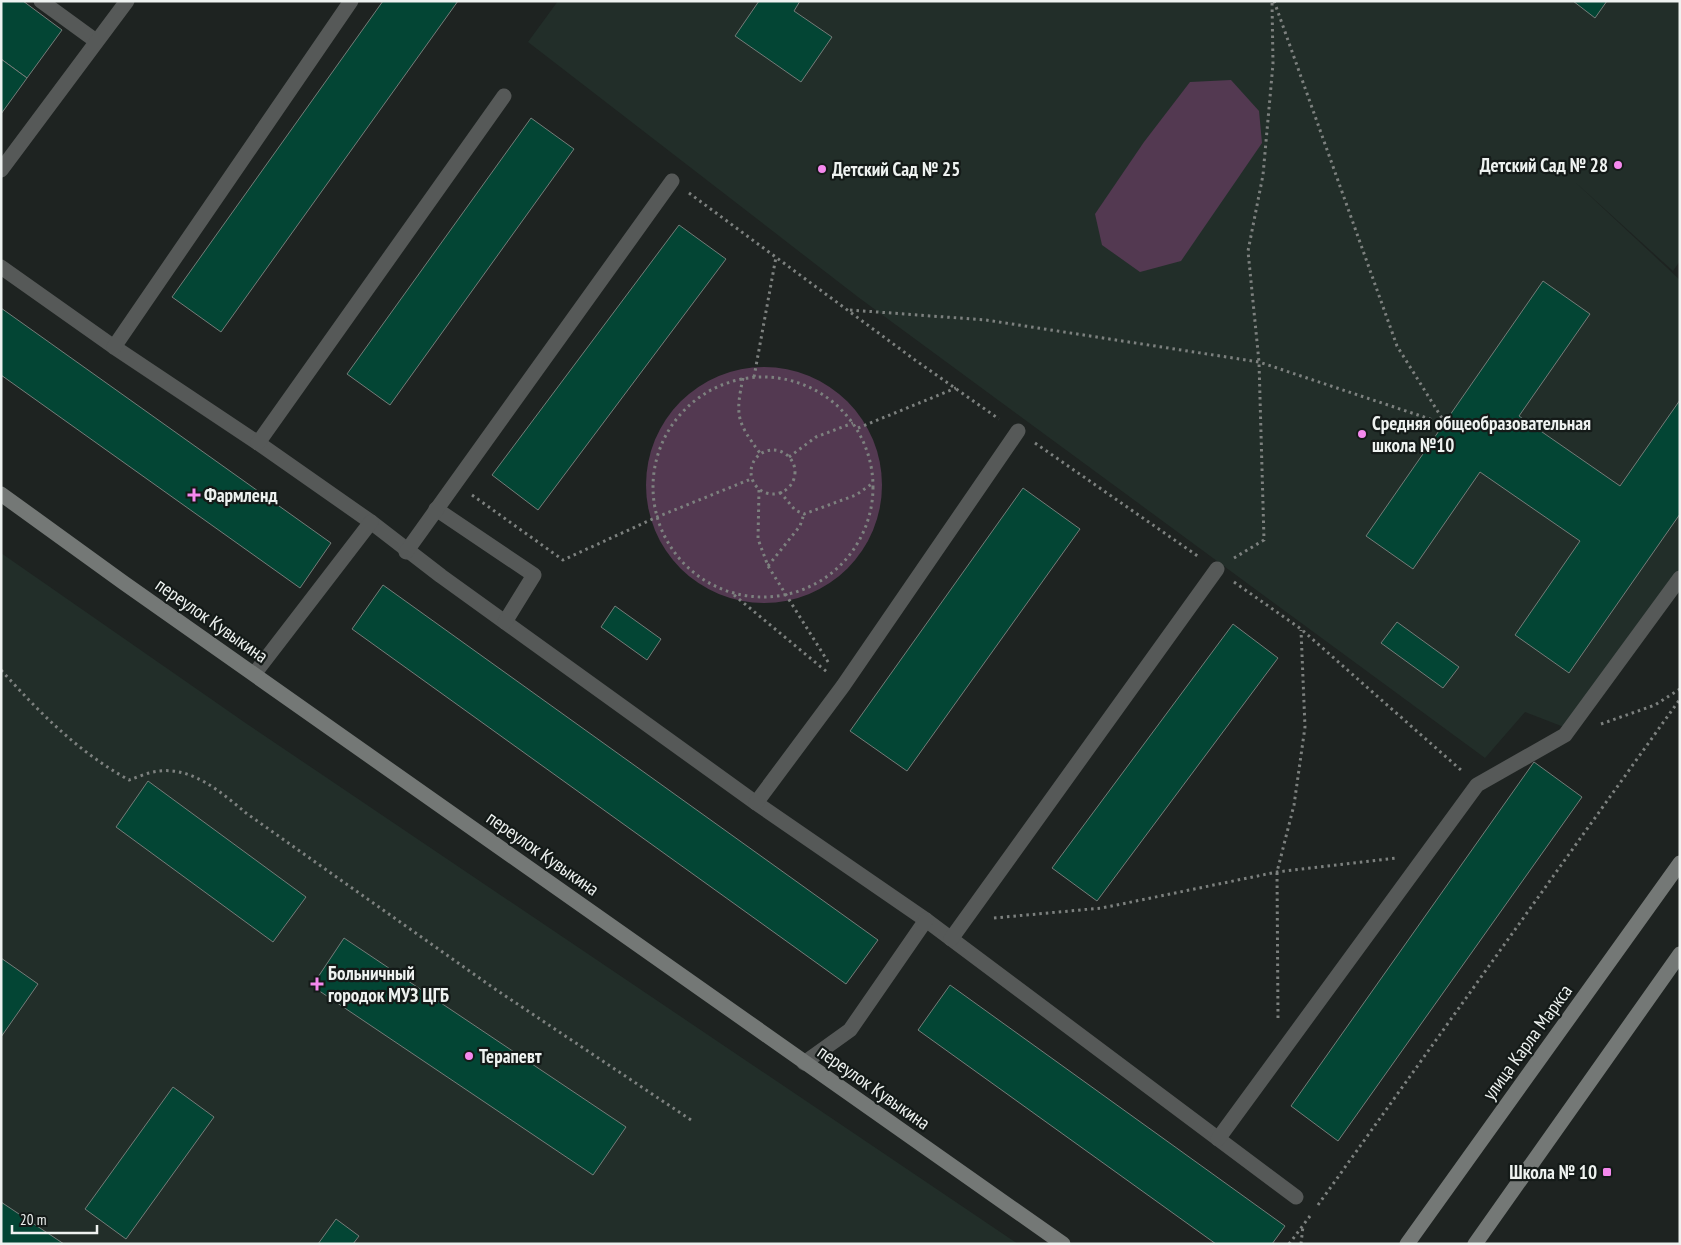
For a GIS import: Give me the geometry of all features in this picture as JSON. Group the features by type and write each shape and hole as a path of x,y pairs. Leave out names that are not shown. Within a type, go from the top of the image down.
{"main road":[{"name":"переулок Кувыкина","path":"1,494 124,583 255,673 804,1063 1063,1244"},
{"name":"улица Карла Маркса","path":"1407,1244 1680,863"},
{"path":"1475,1244 1680,954"}],"lane":[{"path":"41,1 96,41"},
{"path":"1,170 127,1"},
{"path":"114,347 351,1"},
{"path":"258,443 504,96"},
{"path":"406,552 672,181"},
{"path":"1,267 114,347 258,443 371,522 406,552 756,803 926,920 1296,1197"},
{"path":"756,803 843,686 1018,431"},
{"path":"436,509 534,574 505,622"},
{"path":"255,673 371,522"},
{"path":"951,939 1217,569"},
{"path":"1218,1139 1477,785 1565,735 1680,578"},
{"path":"804,1063 850,1030 926,920"}],"path":[{"path":"849,310 986,320 1258,362 1446,424 1397,346 1273,1"},
{"path":"1217,569 1264,540 1258,362 1248,251 1263,175 1273,64 1273,1"},
{"path":"672,181 956,388 1301,629 1477,785"},
{"path":"754,377 776,257"},
{"path":"731,593 767,598 800,592 829,577 852,554 868,524 874,492 871,459 858,428 836,403 808,385 776,376 743,378 712,388 685,408 665,434 654,466 652,499 661,531 679,559 704,581 731,593 843,686"},
{"path":"743,378 737,406 743,430 760,453"},
{"path":"858,428 956,388"},
{"path":"789,457 816,437 853,423"},
{"path":"759,490 773,494 780,492 786,490 795,479 795,464 786,453 773,449 760,453 751,465 751,479 759,490 758,540 768,566 788,594 843,686"},
{"path":"455,483 563,560 657,517 751,479"},
{"path":"780,492 795,510 804,514 856,495 873,483"},
{"path":"768,566 800,526 804,514"},
{"path":"1278,1056 1277,872 1294,805 1305,727 1301,629"},
{"path":"1,670 37,710 74,744 111,770 129,780 160,770 188,774 216,788 246,813 492,987 694,1122"},
{"path":"1565,735 1655,705 1680,689"},
{"path":"1289,1244 1680,699"},
{"path":"964,921 1102,908 1277,872 1426,854"},
{"path":"1301,1244 1303,1225"}],"shaded area":[{"name":"Средняя общеобразовательная школа №10","path":"558,1 1680,1 1680,261 1673,271 1574,181 1680,280 1680,571 1569,729 1525,712 1485,758 858,297 528,42"},
{"path":"1231,80 1259,111 1262,143 1181,261 1140,272 1102,245 1095,214 1144,142 1190,82"},
{"path":"752,367 776,367 798,372 820,381 848,401 862,419 873,440 880,462 882,485 880,508 873,530 862,551 848,569 820,589 798,598 776,603 752,603 730,598 708,589 680,569 660,541 651,519 646,497 646,473 651,451 660,429 680,401 708,381 730,372"},
{"name":"Больничный городок МУЗ ЦГБ","path":"1,553 247,724 1018,1244 1,1244"}],"building":[{"path":"1,1 23,1 62,30 27,78 1,59"},
{"path":"383,1 458,1 221,332 172,297"},
{"path":"759,1 800,1 794,11 832,37 801,82 735,36"},
{"path":"1573,1 1607,1 1595,18"},
{"path":"1,59 27,78 1,114"},
{"path":"531,118 574,149 390,405 347,374"},
{"path":"679,225 726,259 538,510 492,475"},
{"path":"1543,281 1590,314 1519,416 1620,486 1680,400 1680,514 1569,673 1515,635 1580,541 1480,472 1413,569 1366,536"},
{"path":"1,308 331,543 300,588 1,375"},
{"path":"1023,488 1080,529 907,771 850,731"},
{"path":"383,585 878,940 846,984 352,629"},
{"path":"615,606 661,639 647,660 601,627"},
{"path":"1397,622 1459,667 1443,688 1381,643"},
{"path":"1233,624 1278,658 1097,901 1052,868"},
{"path":"1534,762 1582,797 1338,1141 1291,1106"},
{"path":"148,781 306,897 273,942 116,827"},
{"name":"Терапевт","path":"344,938 626,1127 593,1175 312,986"},
{"path":"1,958 38,984 1,1037"},
{"path":"950,985 1285,1226 1272,1244 1216,1244 918,1030"},
{"path":"173,1087 214,1117 126,1239 85,1209"},
{"path":"1,1202 64,1244 1,1244"},
{"path":"336,1219 359,1236 353,1244 318,1244"}],"place":[{"name":"Детский Сад № 28","path":"1618,165"},
{"name":"Детский Сад № 25","path":"822,169"},
{"name":"Средняя общеобразовательная школа №10","path":"1362,434"},
{"name":"Фармленд","path":"194,495"},
{"name":"Больничный городок МУЗ ЦГБ","path":"317,984"},
{"name":"Терапевт","path":"469,1056"},
{"name":"Школа № 10","path":"1607,1172"}]}
